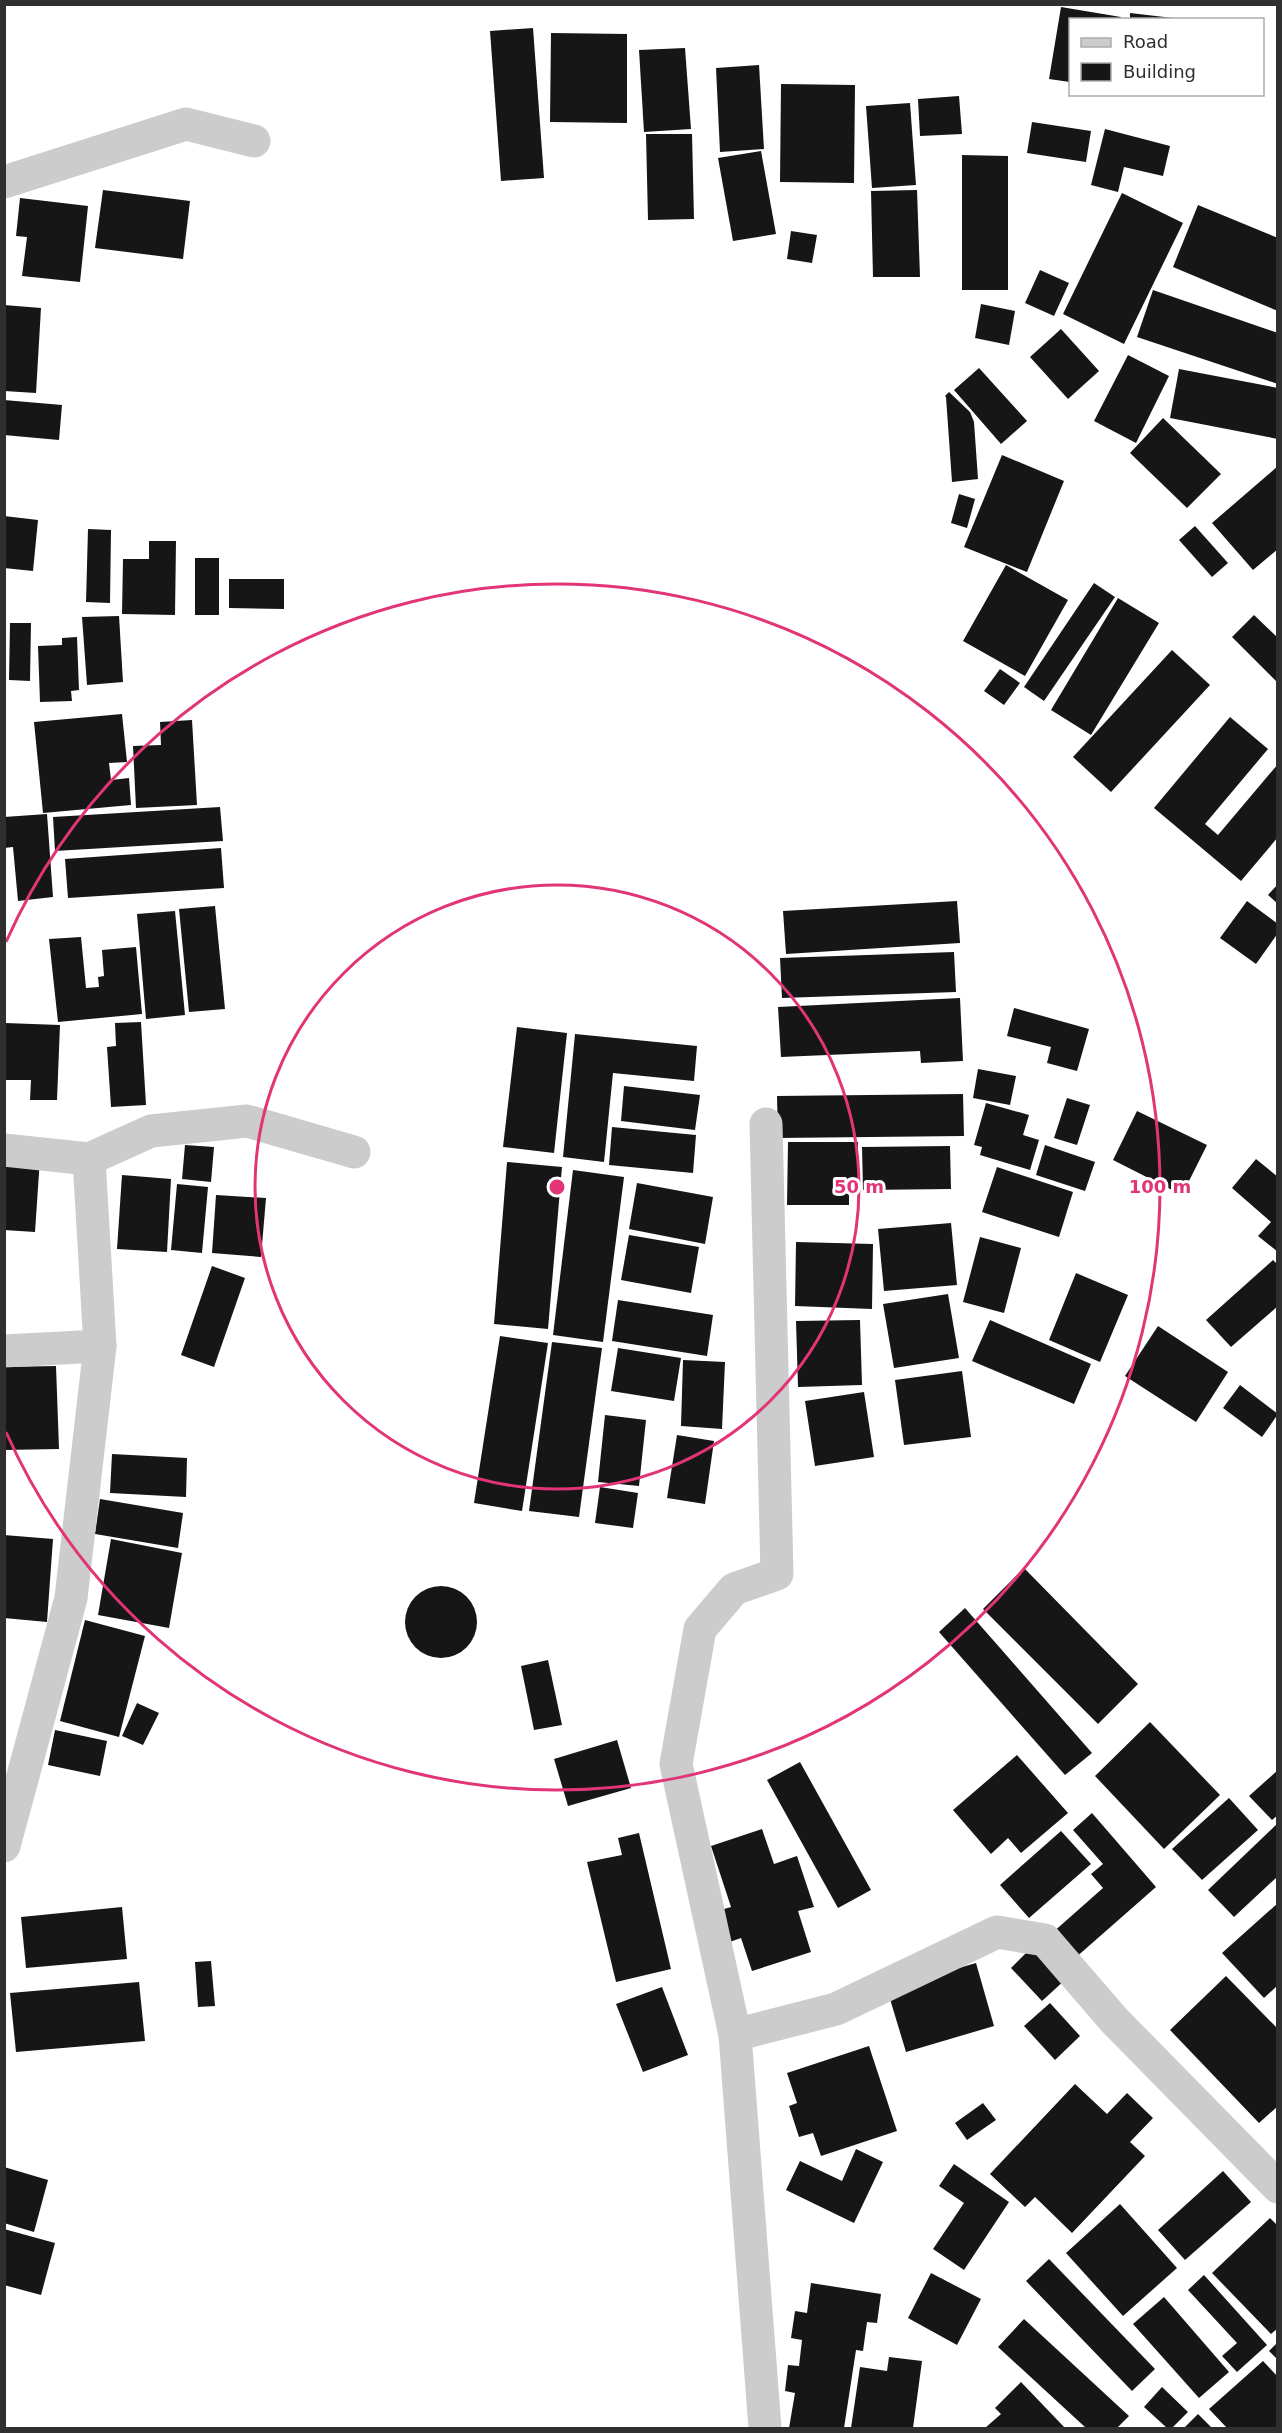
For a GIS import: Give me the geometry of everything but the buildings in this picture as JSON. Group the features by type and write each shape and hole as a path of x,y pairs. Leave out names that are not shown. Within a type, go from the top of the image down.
{"street":[{"path":"4,182 186,124 254,141"},
{"path":"4,1150 89,1159 151,1131 246,1121 354,1152"},
{"path":"765,2428 735,2036 676,1764 700,1629 735,1589 777,1575 766,1124"},
{"path":"4,1846 71,1598 100,1346 89,1159"},
{"path":"4,1351 100,1346"},
{"path":"735,2036 836,2009 997,1932 1045,1940 1114,2020 1278,2187"}]}
